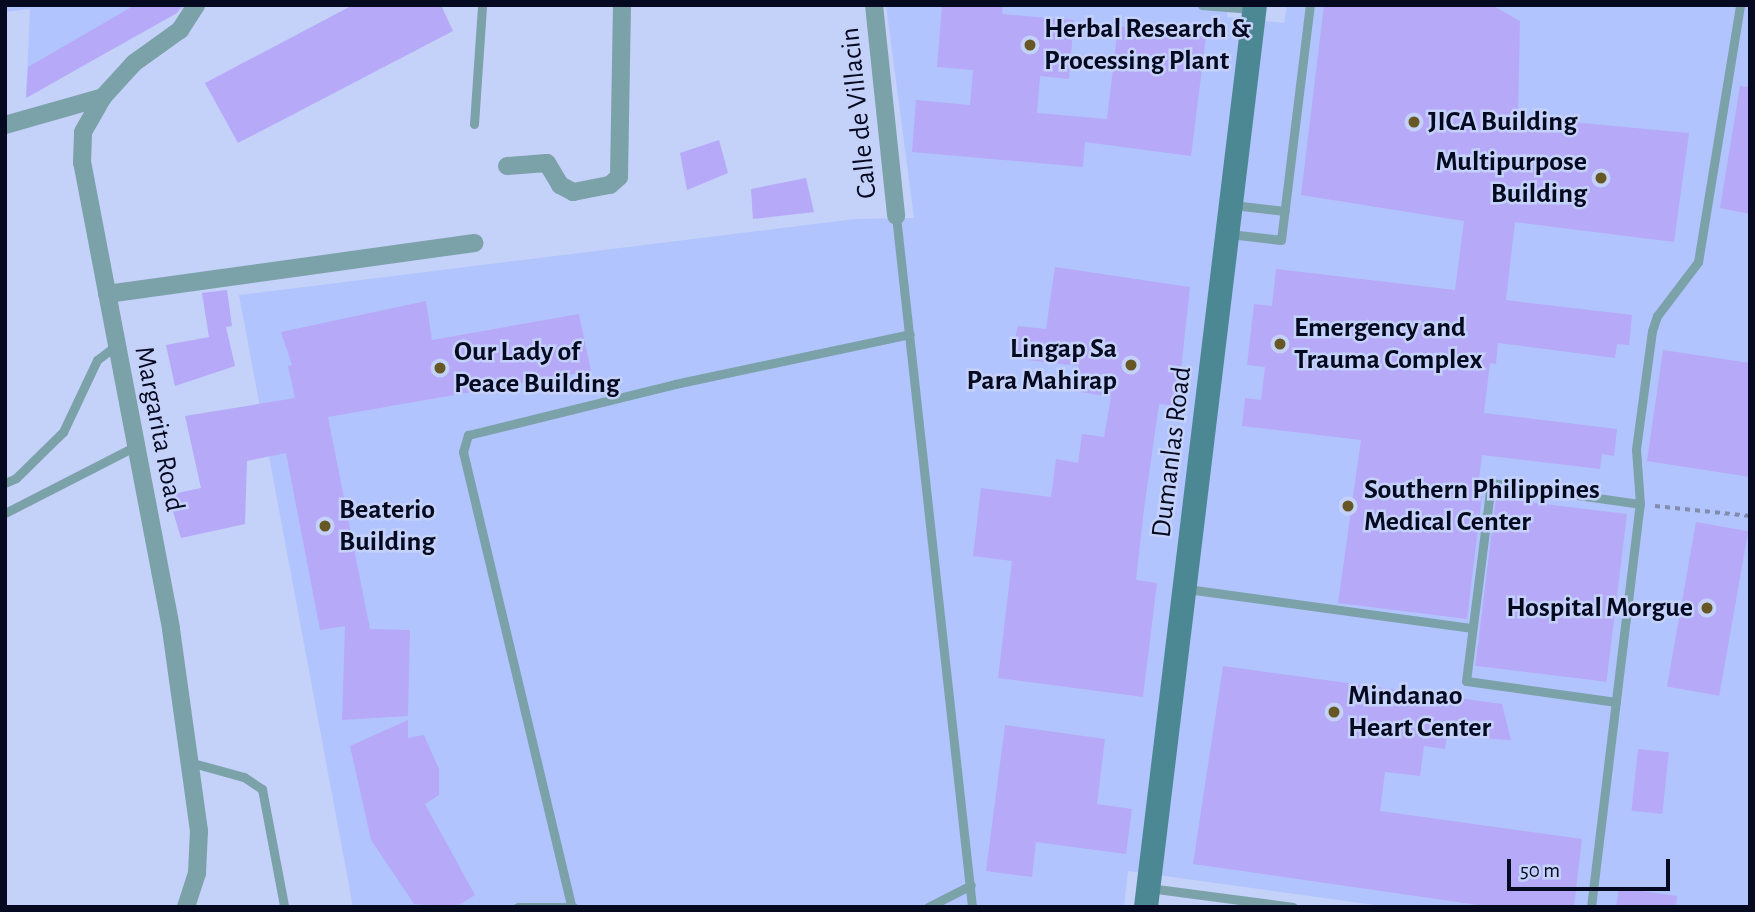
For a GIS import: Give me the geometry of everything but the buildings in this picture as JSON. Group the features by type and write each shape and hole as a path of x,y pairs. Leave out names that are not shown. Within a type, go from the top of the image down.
{"main road":[{"name":"Dumanlas Road","path":"1147,897 1230,234 1254,7"}],"street":[{"name":"Margarita Road","path":"186,907 197,873 199,831 171,628 82,163 83,132 103,97 134,63 180,30 196,5"},
{"path":"507,166 547,163 560,185 573,192 610,185 619,177 622,5"},
{"name":"Calle de Villacin","path":"874,5 896,216"},
{"path":"5,125 103,97"},
{"path":"107,295 474,243"}],"lane":[{"path":"1202,5 1254,7"},
{"path":"1230,234 1282,240 1310,5"},
{"path":"1591,907 1640,504 1636,449 1652,331 1657,316 1698,262 1740,5"},
{"path":"474,124 482,6"},
{"path":"1233,205 1285,211"},
{"path":"896,216 972,907"},
{"path":"518,907 572,906 463,452 468,435 675,384 910,334"},
{"path":"5,483 16,478 63,432 97,360 117,345"},
{"path":"5,513 136,446"},
{"path":"1616,702 1466,681 1472,628 1491,483 1640,504"},
{"path":"1185,589 1472,628"},
{"path":"189,762 244,777 262,789 284,905"},
{"path":"928,907 971,885"},
{"path":"1147,897 1293,907"}],"path":[{"path":"1640,504 1750,516"}],"shaded area":[{"path":"5,5 188,5 26,98 30,9 5,12"},
{"path":"886,5 1228,5 1227,17 1284,23 1287,5 1750,5 1750,907 1389,907 1128,871 1124,907 353,907 239,295 855,219 914,218"}],"place":[{"name":"Herbal Research & Processing Plant","path":"1030,45"},
{"name":"JICA Building","path":"1414,122"},
{"name":"Multipurpose Building","path":"1601,178"},
{"name":"Emergency and Trauma Complex","path":"1280,344"},
{"name":"Lingap Sa Para Mahirap","path":"1131,365"},
{"name":"Our Lady of Peace Building","path":"440,368"},
{"name":"Southern Philippines Medical Center","path":"1348,506"},
{"name":"Beaterio Building","path":"325,526"},
{"name":"Hospital Morgue","path":"1707,608"},
{"name":"Mindanao Heart Center","path":"1334,712"}]}
